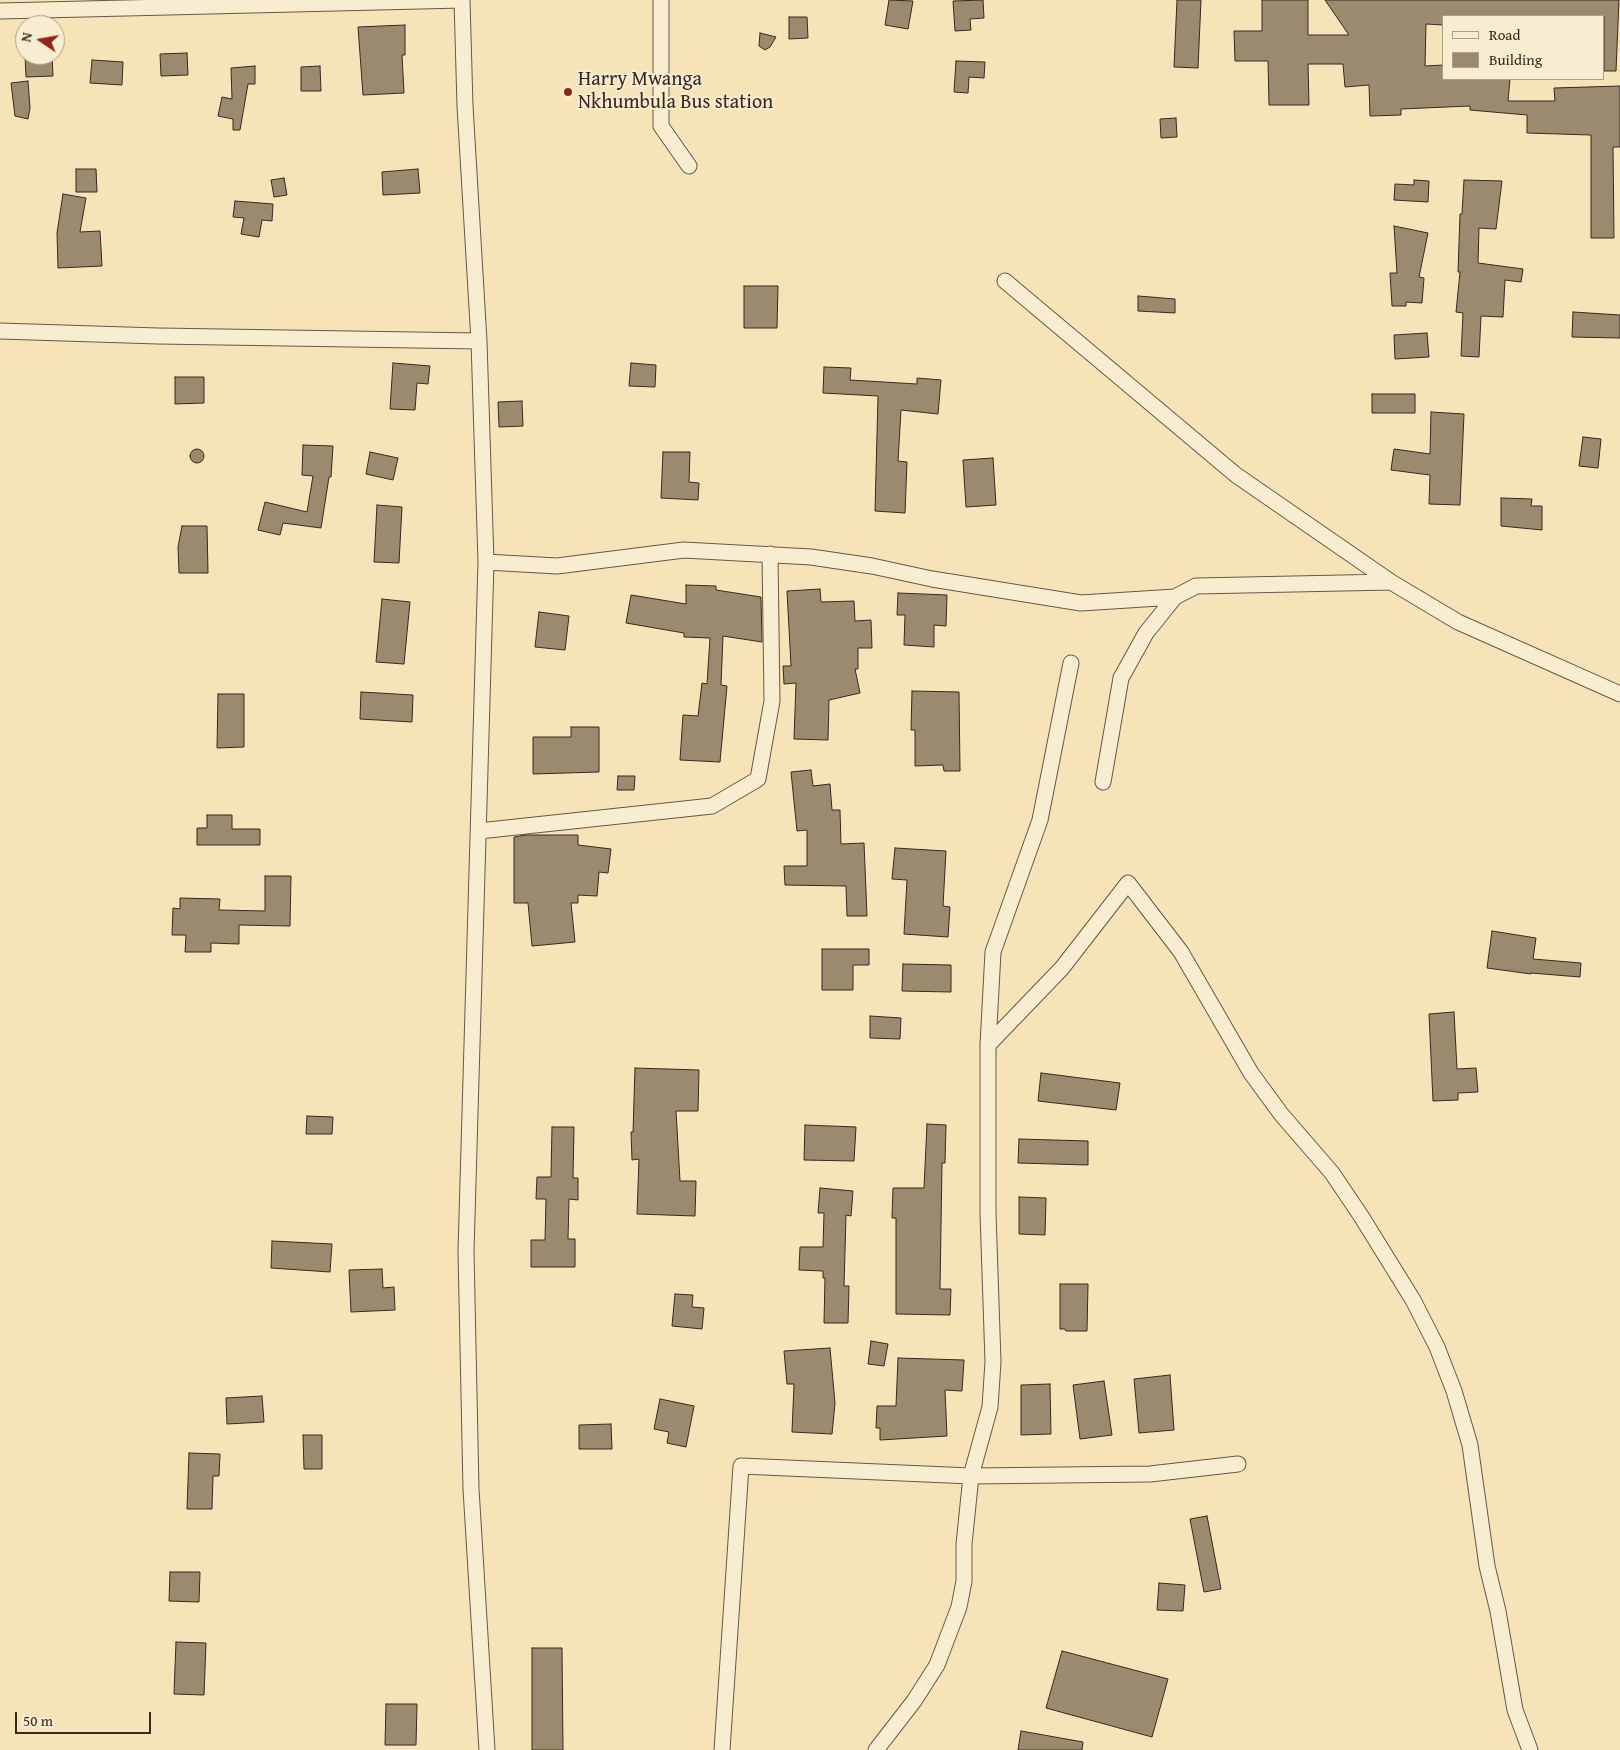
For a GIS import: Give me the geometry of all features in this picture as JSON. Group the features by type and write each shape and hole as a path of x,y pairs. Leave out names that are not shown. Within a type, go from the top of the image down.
{"street":[{"path":"0,11 462,0 465,106 479,341 486,562 466,1251 471,1489 488,1750"},
{"path":"661,0 662,126 689,166"},
{"path":"1005,281 1236,475 1391,582 1458,622 1620,694"},
{"path":"0,331 158,336 479,341"},
{"path":"486,562 557,566 684,550 770,554 872,566 932,580 1081,603 1175,596 1196,586 1391,582"},
{"path":"479,830 712,806 758,779 772,701 770,554"},
{"path":"1103,782 1121,678 1146,633 1175,596"},
{"path":"876,1750 914,1701 937,1665 959,1607 964,1581 964,1544 971,1476 990,1407 993,1362 988,1214 988,1045 993,952 1040,820 1070,663"},
{"path":"988,1045 1062,968 1128,883 1181,952 1251,1073 1281,1114 1332,1173 1413,1300 1436,1347 1454,1391 1470,1445 1486,1566 1498,1611 1515,1710 1530,1750"},
{"path":"722,1750 741,1466 971,1476 1150,1474 1238,1464"}],"building":[{"path":"889,0 913,1 908,29 885,25"},
{"path":"983,0 984,18 970,19 971,30 955,31 953,1"},
{"path":"1177,0 1201,0 1198,68 1174,67"},
{"path":"1262,0 1308,0 1308,35 1349,35 1325,0 1619,0 1616,71 1605,71 1605,15 1442,15 1442,25 1426,24 1425,66 1442,65 1442,80 1510,80 1508,101 1555,101 1554,88 1620,86 1620,147 1613,147 1614,238 1591,238 1591,135 1527,133 1527,115 1470,110 1470,106 1401,109 1401,115 1370,116 1369,85 1345,87 1343,64 1308,64 1309,105 1269,105 1268,61 1235,61 1234,31 1262,31"},
{"path":"789,17 807,17 808,38 789,39"},
{"path":"405,25 405,55 402,55 404,93 363,95 358,27"},
{"path":"760,33 776,37 770,47 765,50 759,46"},
{"path":"187,53 188,75 161,76 160,54"},
{"path":"92,60 123,62 122,85 90,83"},
{"path":"956,61 985,62 984,78 969,77 968,93 954,92"},
{"path":"25,65 52,65 53,76 26,77"},
{"path":"255,66 255,84 248,84 240,130 233,130 233,119 218,116 222,97 232,99 231,68"},
{"path":"320,66 321,91 301,91 301,67"},
{"path":"28,81 30,108 28,119 15,116 11,83"},
{"path":"1176,118 1177,137 1161,138 1160,119"},
{"path":"76,169 96,169 97,192 76,192"},
{"path":"418,169 420,193 383,195 382,172"},
{"path":"284,178 287,195 274,197 271,180"},
{"path":"1414,180 1429,181 1428,202 1394,200 1395,184 1414,185"},
{"path":"1464,180 1502,181 1496,229 1479,228 1478,263 1523,269 1521,282 1505,280 1503,317 1481,316 1479,357 1461,356 1463,313 1456,312 1460,272 1458,272 1460,214 1462,214"},
{"path":"63,194 86,198 80,232 100,231 102,266 58,268 57,233"},
{"path":"235,201 273,204 272,221 262,220 259,237 241,234 244,218 233,217"},
{"path":"1394,226 1428,233 1419,277 1424,278 1422,303 1406,302 1406,306 1392,306 1390,273 1397,273"},
{"path":"744,286 778,286 777,328 744,328"},
{"path":"1138,296 1175,299 1175,313 1138,311"},
{"path":"1573,312 1620,315 1620,338 1572,337"},
{"path":"1427,333 1429,357 1395,359 1394,335"},
{"path":"393,363 430,366 428,384 417,383 415,410 390,409"},
{"path":"631,363 656,365 655,387 629,386"},
{"path":"824,367 851,368 850,380 917,384 917,378 941,380 938,414 901,410 898,461 907,462 905,513 875,511 878,396 823,393"},
{"path":"175,377 204,377 204,403 175,404"},
{"path":"1372,394 1415,394 1415,413 1372,413"},
{"path":"522,401 523,426 499,427 498,402"},
{"path":"1431,412 1464,414 1460,505 1429,504 1430,475 1391,470 1394,449 1430,454"},
{"path":"1583,437 1601,439 1598,468 1579,466"},
{"path":"303,445 333,446 331,477 329,477 321,528 283,523 280,535 258,530 265,502 307,512 313,476 302,475"},
{"path":"194,449 200,449 204,456 200,463 194,463 190,459 190,453"},
{"path":"370,452 398,458 393,480 366,474"},
{"path":"663,452 690,452 689,482 699,483 698,500 661,498"},
{"path":"993,458 996,505 966,507 963,460"},
{"path":"1501,498 1532,499 1531,506 1542,506 1542,530 1501,526"},
{"path":"377,505 402,507 399,563 374,562"},
{"path":"182,526 207,526 208,573 179,573 178,547"},
{"path":"686,585 716,586 716,590 761,597 762,642 723,636 721,685 727,686 720,762 680,760 683,715 698,716 702,683 707,684 710,638 684,637 684,633 626,623 631,595 686,604"},
{"path":"820,589 821,602 854,601 855,621 871,620 872,648 858,648 858,669 855,669 860,693 829,700 828,740 794,739 796,683 784,684 783,666 791,666 787,591"},
{"path":"898,593 947,595 946,626 934,625 934,647 904,645 905,615 897,615"},
{"path":"382,599 410,602 404,664 376,662"},
{"path":"539,612 569,616 565,650 535,647"},
{"path":"912,691 959,692 960,771 944,771 943,765 915,766 915,730 911,730"},
{"path":"361,692 413,695 412,722 360,719"},
{"path":"218,694 244,694 244,747 217,748"},
{"path":"571,727 599,727 599,772 533,774 533,737 571,737"},
{"path":"811,770 813,786 830,784 832,810 840,810 841,844 864,843 867,916 847,916 846,886 785,885 784,866 807,866 807,830 797,831 791,772"},
{"path":"618,776 635,776 634,790 617,790"},
{"path":"207,815 232,815 232,829 260,829 260,845 197,845 197,828 207,828"},
{"path":"526,835 578,835 578,845 611,849 608,873 599,872 597,896 578,895 578,903 571,903 575,942 532,946 528,903 514,903 514,837"},
{"path":"895,848 946,851 943,906 950,907 948,937 904,934 907,880 892,879"},
{"path":"265,876 291,876 290,926 239,925 239,944 211,943 211,952 185,952 186,935 172,935 173,908 180,909 180,898 220,899 219,910 265,911"},
{"path":"1492,931 1536,938 1533,959 1581,963 1580,977 1531,974 1487,968"},
{"path":"822,949 869,949 869,965 853,965 853,990 822,990"},
{"path":"903,964 951,965 951,992 902,991"},
{"path":"1454,1012 1457,1069 1476,1068 1478,1092 1458,1093 1458,1100 1433,1101 1429,1014"},
{"path":"870,1016 901,1018 900,1039 870,1038"},
{"path":"635,1068 699,1070 698,1111 676,1111 680,1181 696,1181 695,1216 637,1214 639,1159 632,1160 631,1132 633,1132"},
{"path":"1041,1073 1120,1083 1116,1110 1038,1101"},
{"path":"307,1116 333,1117 332,1134 306,1134"},
{"path":"927,1124 946,1125 945,1163 942,1163 940,1289 951,1289 950,1315 896,1314 896,1218 892,1218 893,1188 924,1188"},
{"path":"805,1125 856,1127 854,1161 804,1160"},
{"path":"552,1127 574,1127 573,1178 578,1178 578,1200 569,1199 568,1239 575,1239 575,1267 531,1267 531,1240 545,1240 546,1199 536,1199 537,1177 551,1177"},
{"path":"1019,1139 1088,1141 1088,1165 1018,1163"},
{"path":"820,1188 853,1191 851,1216 846,1215 844,1286 849,1286 848,1323 824,1323 825,1278 823,1278 823,1271 799,1270 800,1247 823,1247 824,1213 818,1213"},
{"path":"1019,1197 1046,1198 1045,1235 1019,1234"},
{"path":"272,1241 332,1244 330,1272 271,1268"},
{"path":"382,1269 383,1288 394,1287 395,1310 351,1312 349,1270"},
{"path":"1060,1284 1088,1284 1087,1331 1066,1331 1065,1329 1060,1329"},
{"path":"675,1294 693,1295 692,1307 704,1308 702,1329 672,1326"},
{"path":"871,1341 888,1344 884,1366 868,1364"},
{"path":"830,1348 835,1403 832,1434 792,1432 794,1384 787,1384 784,1351"},
{"path":"898,1358 964,1360 962,1391 945,1390 947,1436 880,1440 880,1428 876,1428 877,1406 896,1406"},
{"path":"1170,1375 1174,1430 1139,1433 1134,1379"},
{"path":"1104,1381 1112,1435 1080,1439 1073,1385"},
{"path":"1050,1384 1051,1434 1021,1435 1021,1385"},
{"path":"262,1396 264,1422 227,1424 226,1398"},
{"path":"660,1399 694,1406 686,1447 667,1443 669,1432 654,1429"},
{"path":"611,1424 612,1449 579,1449 579,1425"},
{"path":"303,1435 322,1435 322,1469 304,1469"},
{"path":"189,1453 220,1454 219,1476 213,1476 212,1509 187,1509"},
{"path":"1207,1516 1221,1589 1204,1592 1190,1519"},
{"path":"170,1572 200,1572 199,1602 169,1601"},
{"path":"1159,1583 1185,1585 1183,1611 1157,1610"},
{"path":"176,1642 206,1643 204,1695 174,1694"},
{"path":"532,1648 562,1648 563,1750 532,1750"},
{"path":"1062,1651 1168,1679 1152,1737 1046,1708"},
{"path":"386,1704 417,1704 416,1745 385,1745"},
{"path":"1021,1731 1083,1742 1082,1750 1018,1750"}],"place":[{"name":"Harry Mwanga Nkhumbula Bus station","path":"568,92"}]}
